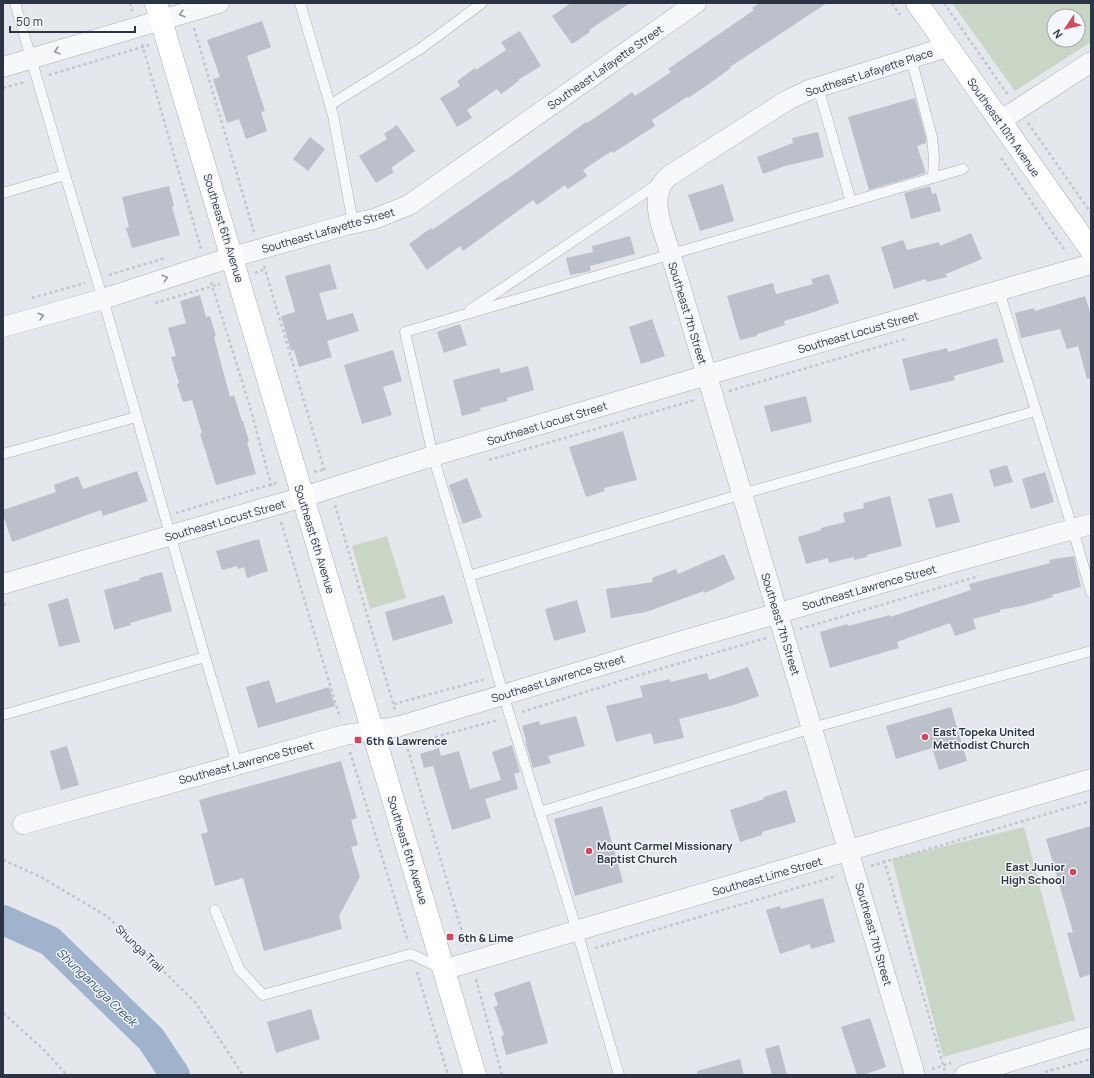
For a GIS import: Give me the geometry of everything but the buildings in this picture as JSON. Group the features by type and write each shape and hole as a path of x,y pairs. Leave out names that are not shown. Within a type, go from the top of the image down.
{"main road":[{"name":"Southeast 10th Avenue","path":"917,3 1091,250"},
{"name":"Southeast 6th Avenue","path":"159,12 475,1075"}],"street":[{"path":"3,67 137,28 159,12 189,12 219,3"},
{"name":"Southeast Lafayette Street","path":"3,326 102,299 203,256 229,248 260,249 374,219 409,206 696,3"},
{"name":"Southeast Lafayette Place","path":"669,176 786,101 818,87 947,47"},
{"path":"1000,121 1091,62"},
{"name":"Southeast 7th Street","path":"669,176 660,186 656,199 657,208 915,1075"},
{"name":"Southeast Locust Street","path":"3,584 170,536 306,506 333,498 433,456 1091,264"},
{"name":"Southeast Lawrence Street","path":"23,824 345,735 400,726 778,613 1082,527"},
{"name":"Southeast Lime Street","path":"444,970 849,852 1091,779"},
{"path":"965,1075 1091,1037"}],"lane":[{"path":"15,3 237,764"},
{"path":"300,3 333,115 353,224"},
{"path":"330,105 420,49 482,3"},
{"path":"911,58 932,137 934,158 933,178"},
{"path":"818,87 851,202"},
{"path":"619,1075 577,931 503,694 433,456 405,332 963,169"},
{"path":"3,193 65,175"},
{"path":"462,316 669,176"},
{"path":"999,291 1036,411 1082,527 1091,592"},
{"path":"469,576 742,494 1036,411"},
{"path":"3,454 136,418"},
{"path":"540,812 812,728 1091,651"},
{"path":"3,716 205,658"},
{"path":"214,910 239,969 263,995 412,954 444,970"}],"path":[{"path":"130,3 203,256 250,408 279,513 448,1075"},
{"path":"189,12 471,962 502,1075"},
{"path":"3,88 150,45"},
{"path":"203,256 229,248 254,230"},
{"path":"193,249 203,256"},
{"path":"32,298 171,256"},
{"path":"484,462 912,336"},
{"path":"279,513 333,498 343,504"},
{"path":"274,525 279,513"},
{"path":"406,745 510,716 653,671 980,576"},
{"path":"3,605 10,602"},
{"path":"583,952 1091,801"},
{"path":"879,843 946,1075"},
{"name":"Shunga Trail","path":"3,860 41,877 108,917 195,1002 243,1075"},
{"path":"3,1013 44,1049 67,1075"},
{"path":"1040,1073 1091,1059"}],"green space":[{"path":"952,3 1091,3 1091,42 1086,45 1086,8 1046,8 1046,48 1082,48 1015,91"},
{"path":"387,536 406,598 370,609 352,546"},
{"path":"1024,827 1075,1020 943,1057 892,859"}],"waterway":[{"name":"Shunganuga Creek","path":"3,920 50,941 151,1039 175,1075"}],"place":[{"name":"East Topeka United Methodist Church","path":"925,737"},
{"name":"6th & Lawrence","path":"358,740"},
{"name":"Mount Carmel Missionary Baptist Church","path":"589,851"},
{"name":"East Junior High School","path":"1073,872"},
{"name":"6th & Lime","path":"450,937"}]}
